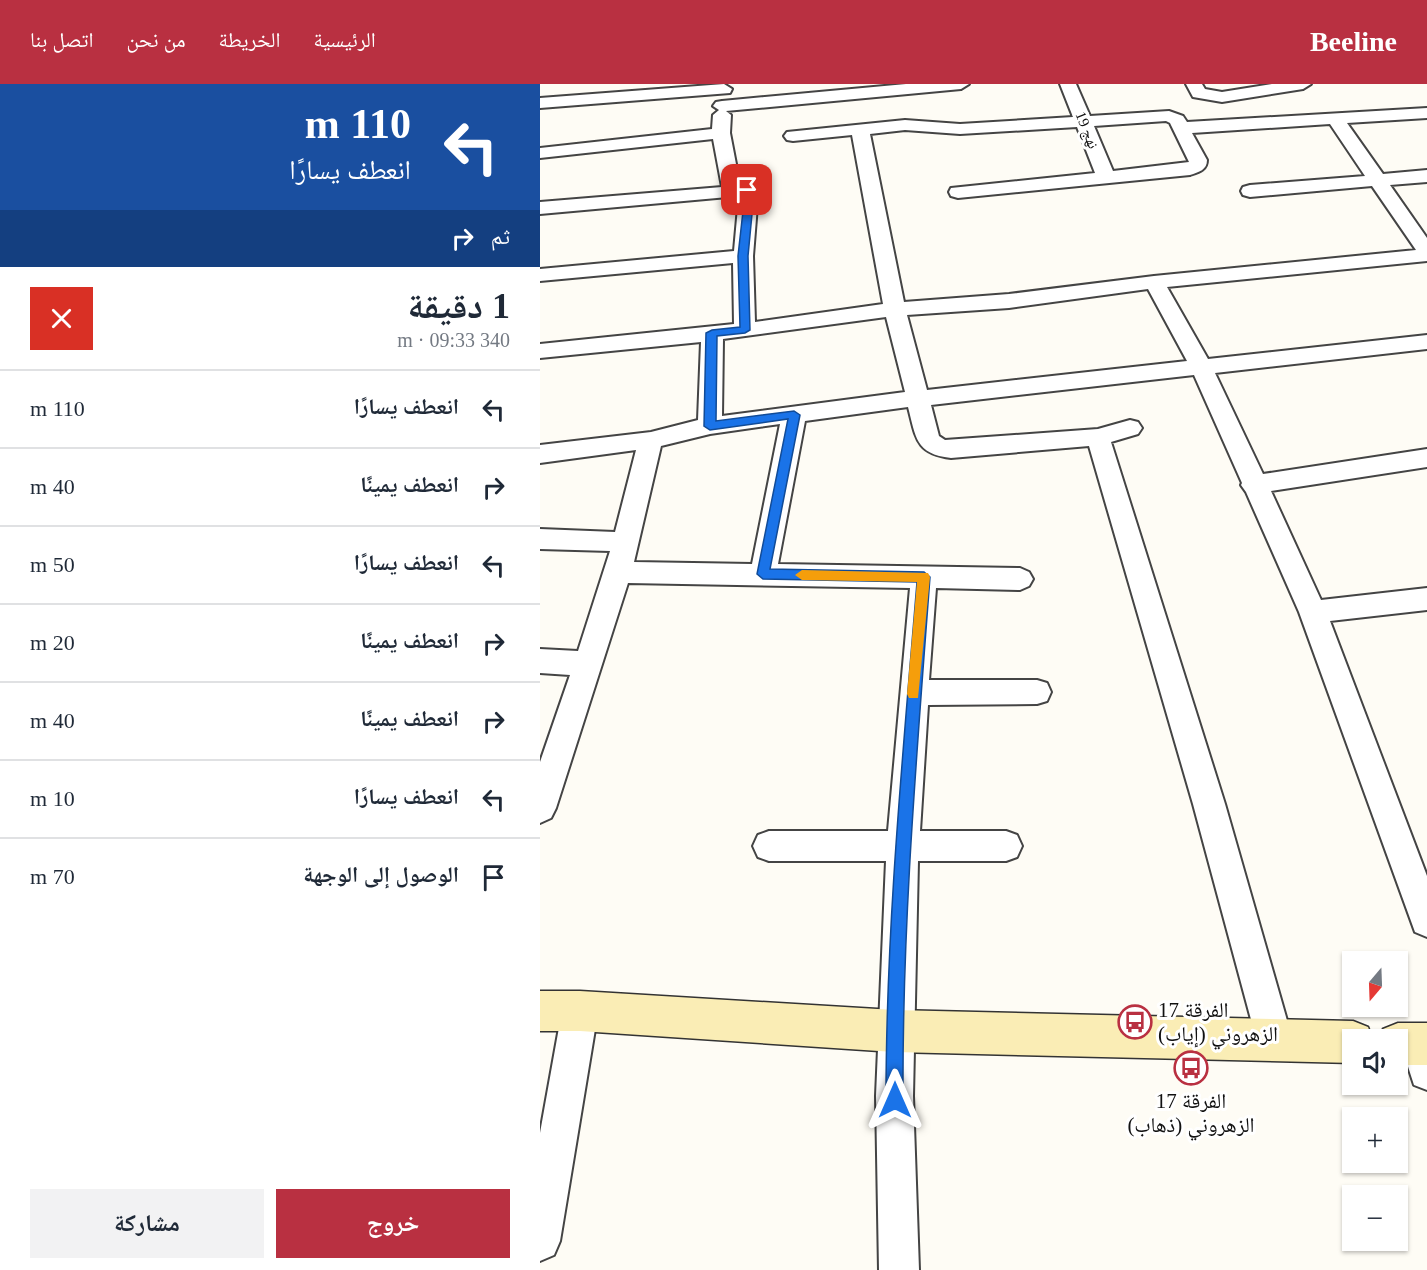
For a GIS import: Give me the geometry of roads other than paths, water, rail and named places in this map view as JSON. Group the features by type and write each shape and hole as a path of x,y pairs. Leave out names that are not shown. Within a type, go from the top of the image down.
{"main road":[{"path":"540,1011 580,1011 894,1031 1274,1038 1342,1041"}],"street":[{"path":"540,104 723,93 961,84"},
{"name":"نهج 19","path":"1068,84 1106,176"},
{"path":"1194,84 1199,93 1222,97 1303,84"},
{"path":"723,93 721,133 732,190"},
{"path":"1181,128 1427,113"},
{"path":"793,136 906,125 960,129 1168,116 1177,120 1198,160 1196,167 1190,170 1106,176 957,192"},
{"path":"540,351 745,330 895,309 1009,301 1154,282 1427,254 1335,118"},
{"path":"860,130 895,309 924,433 928,440 940,448 951,450 1098,437 1130,428"},
{"path":"540,153 721,133"},
{"path":"1250,191 1427,176"},
{"path":"540,208 747,190 749,193 743,256 745,330"},
{"path":"540,275 743,256"},
{"path":"1154,282 1202,368 1253,485 1313,612 1427,920"},
{"path":"710,426 712,333"},
{"path":"540,454 651,440 710,426 916,398 1427,342"},
{"path":"763,574 794,415"},
{"path":"1098,437 1209,804 1274,1038"},
{"path":"540,808 618,572 651,440"},
{"path":"1253,485 1427,458"},
{"path":"540,539 626,542"},
{"path":"618,572 1020,579"},
{"path":"899,1270 895,1192 894,1031 903,845 924,577"},
{"path":"1313,612 1427,599"},
{"path":"540,661 586,664"},
{"path":"914,693 1037,692"},
{"path":"769,846 1006,846"},
{"path":"540,1241 580,1011"}],"place":[{"name":"الفرقة 17 الزهروني (إياب)","path":"1135,1022"},
{"name":"الفرقة 17 الزهروني (ذهاب)","path":"1191,1068"}]}
